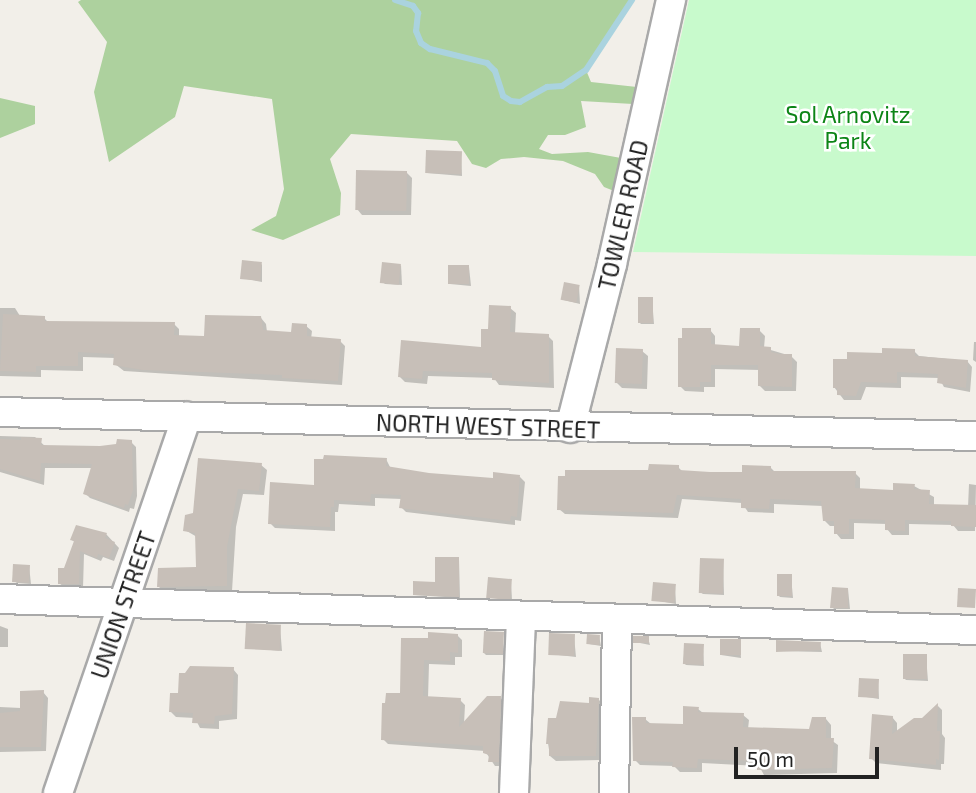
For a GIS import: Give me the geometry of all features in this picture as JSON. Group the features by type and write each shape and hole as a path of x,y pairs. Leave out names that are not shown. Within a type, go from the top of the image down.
{"street":[{"name":"TOWLER ROAD","path":"570,428 612,264 671,0"},
{"name":"NORTH WEST STREET","path":"0,412 976,436"},
{"name":"UNION STREET","path":"58,793 187,417"},
{"path":"0,599 976,630"},
{"path":"514,793 522,616"},
{"path":"614,793 617,620"}],"green space":[{"path":"632,0 586,70 591,82 637,87 633,104 581,101 586,127 565,135 548,135 539,149 552,154 588,152 621,158 614,191 604,187 595,174 563,161 524,157 501,159 486,168 472,164 457,141 351,134 330,159 341,193 340,215 283,240 251,230 276,216 284,189 272,99 184,86 175,117 109,162 94,92 107,42 78,2"},
{"name":"Sol Arnovitz Park","path":"689,0 976,0 976,256 633,252"},
{"path":"0,98 35,106 35,124 0,138"}],"building":[{"path":"426,150 462,151 461,174 425,173"},
{"path":"356,170 407,171 406,211 355,210"},
{"path":"242,260 262,262 260,281 240,279"},
{"path":"382,262 401,264 399,285 380,283"},
{"path":"448,265 469,265 469,284 448,284"},
{"path":"564,282 580,285 576,303 561,300"},
{"path":"638,297 653,297 653,323 638,323"},
{"path":"489,305 511,306 510,332 549,334 549,383 492,380 492,373 423,371 422,379 398,377 401,340 481,347 481,329 488,329"},
{"path":"3,314 45,316 45,321 175,322 174,335 204,336 205,315 261,316 263,330 291,332 292,323 307,324 307,336 341,339 338,381 282,378 282,375 143,370 113,365 114,354 78,352 78,366 36,366 36,372 0,371"},
{"path":"682,328 711,328 711,344 739,346 740,328 760,328 760,346 771,347 771,352 792,354 792,387 758,386 758,365 711,365 711,382 700,382 700,387 678,387 678,338 682,338"},
{"path":"616,348 643,349 642,384 615,383"},
{"path":"882,348 915,349 915,356 968,360 966,388 937,383 938,374 897,372 897,383 861,382 856,396 837,395 837,388 833,388 833,359 847,359 847,352 882,353"},
{"path":"21,437 42,438 41,445 100,446 116,444 117,439 132,440 133,490 128,505 125,504 124,508 83,494 92,464 41,463 40,481 0,469 0,439 21,440"},
{"path":"324,455 387,458 386,466 429,473 493,478 493,472 520,475 517,517 511,516 510,521 399,508 401,495 371,494 370,502 334,500 330,527 268,524 270,482 314,485 314,459 323,459"},
{"path":"198,458 262,463 259,491 238,489 227,547 227,586 157,587 158,568 196,567 195,533 183,531 185,515 193,513"},
{"path":"649,464 679,465 679,470 710,472 742,472 742,465 771,466 771,471 856,471 855,488 893,490 893,483 915,484 914,489 930,490 929,504 976,505 976,527 951,526 951,521 905,520 905,531 885,530 885,520 849,519 849,534 834,534 834,521 823,521 821,501 770,499 769,509 741,508 741,499 677,495 673,513 557,510 558,476 565,476 565,470 648,470"},
{"path":"76,525 107,533 105,538 115,542 109,558 98,554 97,558 80,551 79,584 58,584 58,568 64,568 74,541 70,540"},
{"path":"435,557 459,557 459,597 413,595 413,581 435,582"},
{"path":"700,558 724,559 723,594 699,593"},
{"path":"13,564 30,565 29,583 12,582"},
{"path":"777,574 792,574 792,596 777,596"},
{"path":"488,577 512,579 510,600 486,598"},
{"path":"653,582 676,584 674,603 651,601"},
{"path":"832,587 848,588 848,608 830,608"},
{"path":"958,588 976,589 975,608 957,607"},
{"path":"246,623 281,625 280,651 245,649"},
{"path":"484,631 504,632 503,654 483,653"},
{"path":"428,632 458,634 458,653 450,652 450,661 424,660 423,696 461,698 459,727 487,696 501,696 499,762 488,762 489,755 483,753 483,746 381,740 382,703 385,703 386,693 400,693 401,638 428,638"},
{"path":"549,633 575,634 574,656 548,655"},
{"path":"587,634 600,635 599,645 586,644"},
{"path":"633,636 649,636 649,643 633,643"},
{"path":"720,639 741,639 741,655 720,655"},
{"path":"776,640 821,642 820,650 776,652"},
{"path":"684,643 704,644 703,665 683,664"},
{"path":"903,654 927,654 927,679 903,679"},
{"path":"190,666 234,667 232,714 215,716 214,724 192,723 193,713 169,712 170,693 178,693 179,673 185,673"},
{"path":"859,678 879,679 878,698 858,697"},
{"path":"44,690 41,747 0,747 0,713 20,711 20,691"},
{"path":"589,697 599,698 596,756 549,756 549,744 546,744 548,718 556,718 560,701 589,703"},
{"path":"938,703 937,731 940,731 939,760 936,759 936,765 869,759 872,714 893,716 892,734 914,718 922,718"},
{"path":"683,706 699,707 698,712 744,713 743,727 809,729 812,717 826,717 826,738 834,738 832,768 757,770 757,761 698,759 697,768 672,767 673,762 633,761 632,717 646,717 646,723 683,724"}],"waterway":[{"path":"395,0 413,6 418,13 416,31 421,43 430,49 487,63 495,71 503,96 520,102 547,87 562,86 586,70 632,0"}]}
